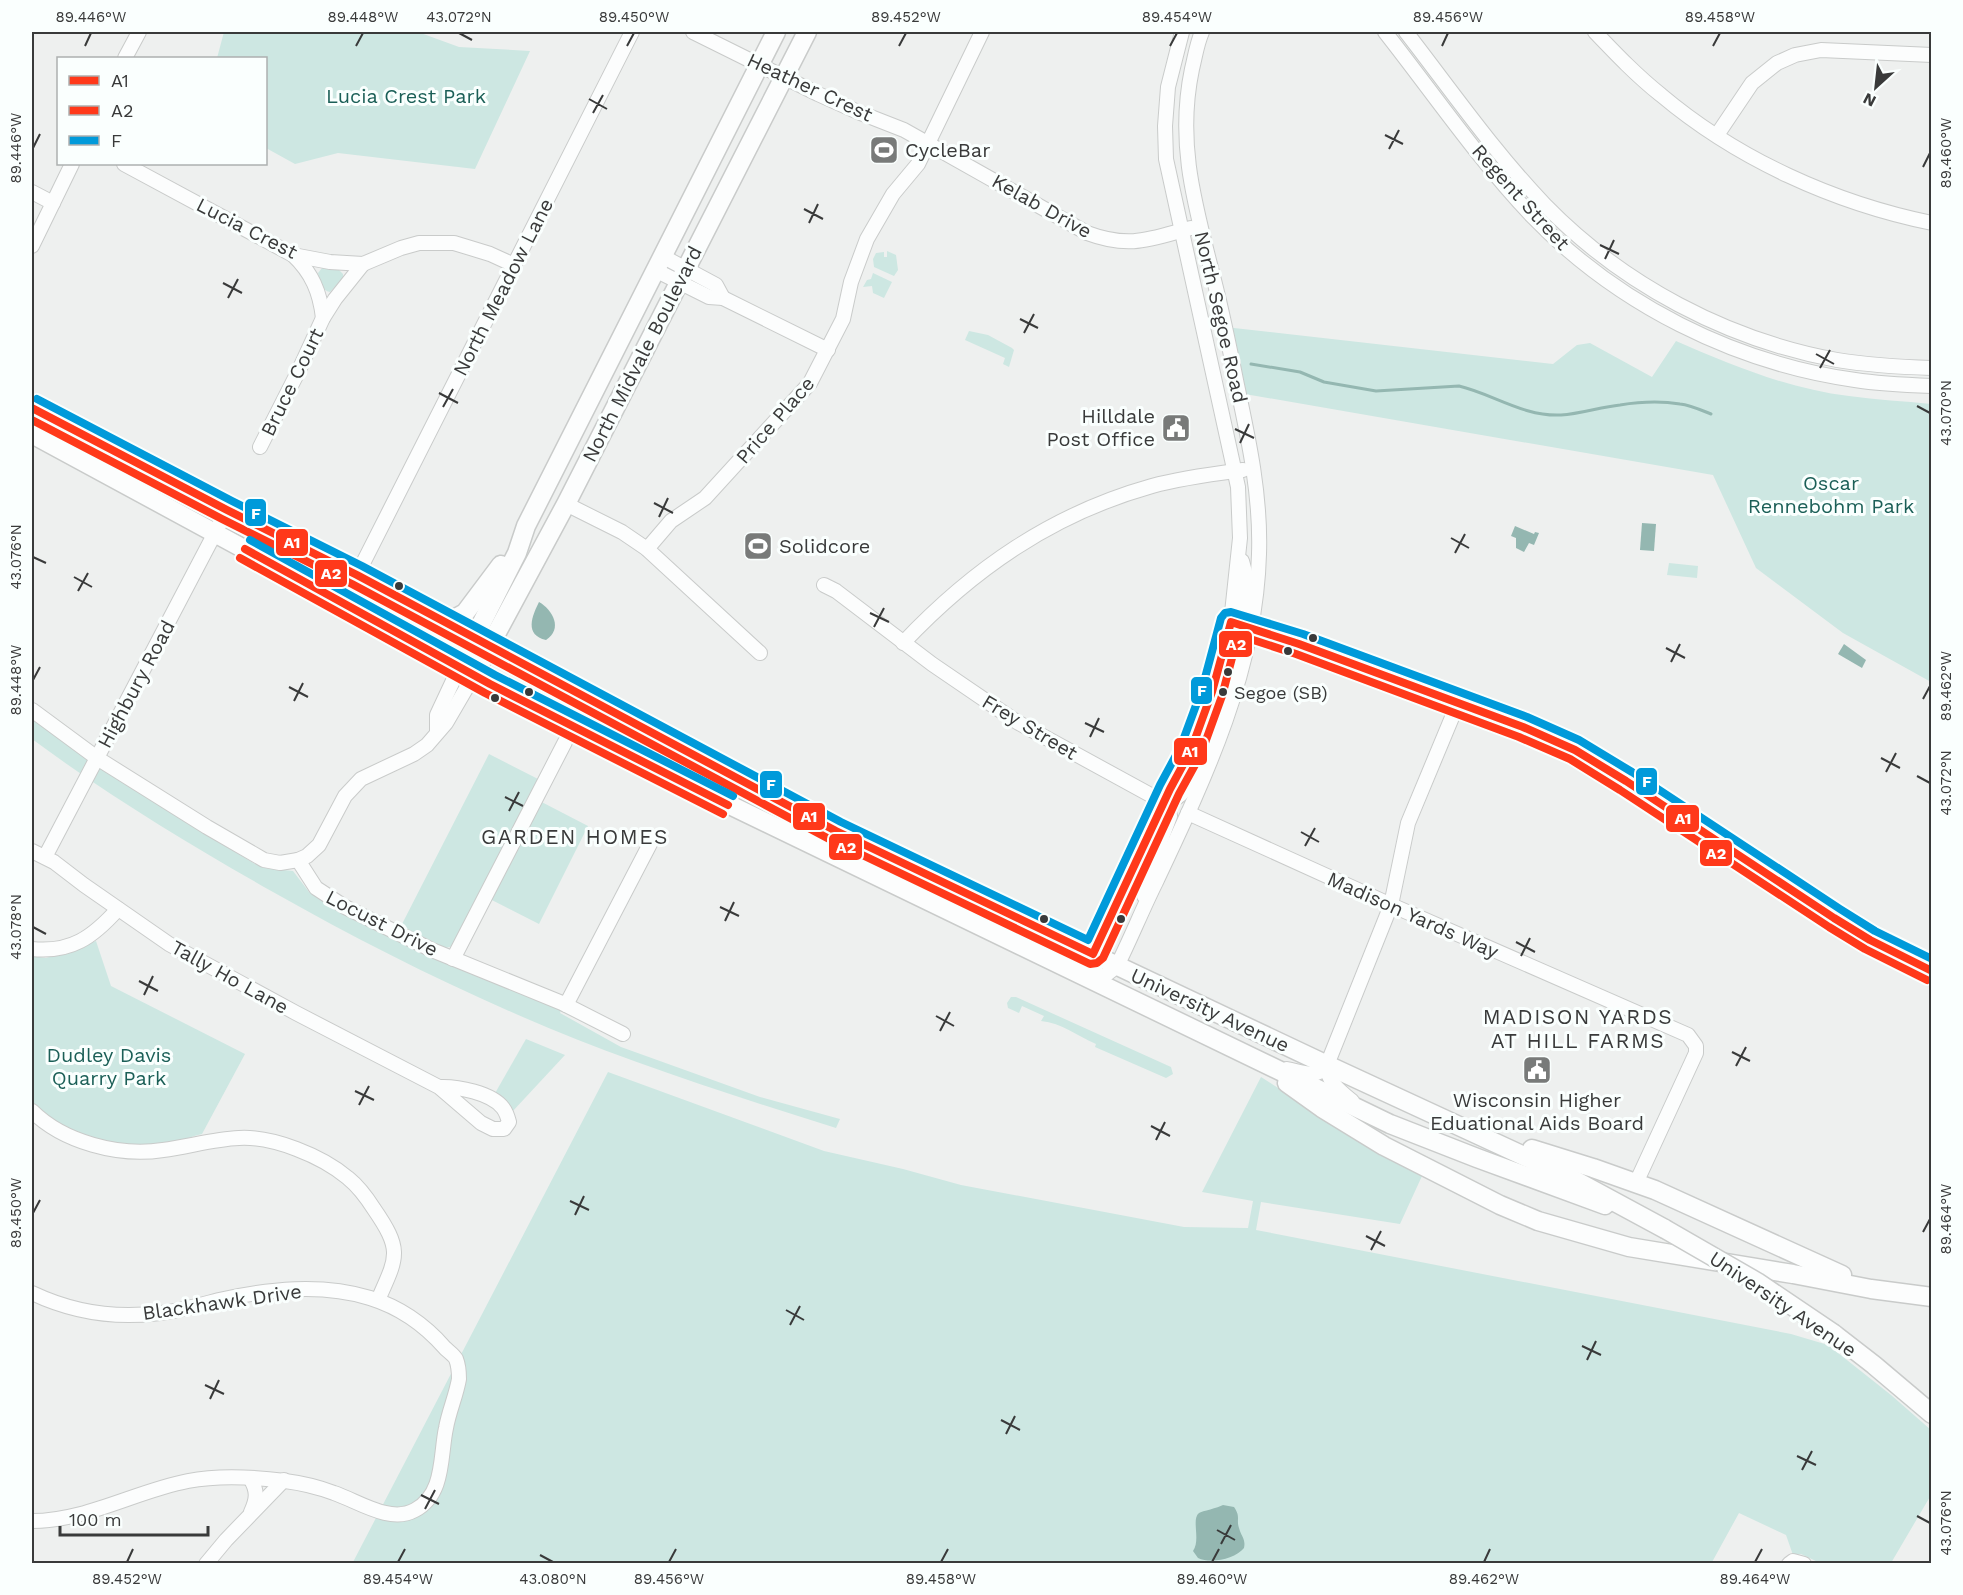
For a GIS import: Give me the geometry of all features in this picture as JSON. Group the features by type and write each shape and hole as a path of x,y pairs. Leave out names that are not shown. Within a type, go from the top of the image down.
{"main road":[{"name":"North Midvale Boulevard","path":"483,640 526,526 776,32"},
{"name":"North Midvale Boulevard","path":"467,671 483,640 566,504 807,32"},
{"name":"University Avenue","path":"35,411 483,640 840,833 1326,1065 1587,1186 1624,1209 1728,1264 1791,1304 1884,1373 1932,1414"},
{"name":"University Avenue","path":"32,434 467,671 673,778 1367,1113 1433,1142 1598,1204 1624,1209"},
{"path":"442,620 454,620 465,613 496,574 526,526"},
{"path":"259,556 287,562 309,571 441,639 458,644 483,640"},
{"path":"1152,1008 1269,1072 1384,1146 1491,1201 1538,1221 1629,1247 1871,1289 1932,1297"},
{"path":"1472,1131 1636,1183 1833,1272 1904,1293"}],"street":[{"path":"126,57 139,32"},
{"name":"North Meadow Lane","path":"357,575 632,32"},
{"name":"Heather Crest","path":"693,32 759,66 858,112 887,122 927,143"},
{"name":"Price Place","path":"647,549 671,521 705,498 805,391 843,319 851,282 867,239 893,194 918,164 982,32"},
{"name":"North Segoe Road","path":"1093,954 1164,802 1191,750 1212,692 1231,622 1240,538 1238,487 1166,159 1165,126 1168,87 1182,32"},
{"name":"Regent Street","path":"1406,32 1511,168 1591,247 1624,272 1680,305 1725,326 1776,345 1858,363 1932,368"},
{"path":"1595,32 1662,96 1759,162 1803,182 1874,207 1932,223"},
{"name":"North Segoe Road","path":"1097,982 1117,966 1188,813 1209,764 1240,677 1252,629 1259,555 1258,502 1242,404 1215,282 1199,226 1189,173 1186,128 1189,83 1198,33"},
{"name":"Regent Street","path":"1389,33 1499,179 1533,217 1572,254 1623,291 1695,332 1741,352 1854,380 1932,386"},
{"path":"1717,135 1752,83 1777,63 1795,55 1821,50 1932,55"},
{"name":"Kelab Drive","path":"927,143 1087,233 1103,239 1127,242 1144,241 1199,226"},
{"path":"32,246 72,165"},
{"name":"Lucia Crest","path":"126,165 293,255 330,262 363,264 401,248 419,243 437,242 473,247 514,265"},
{"path":"32,192 53,203"},
{"name":"Bruce Court","path":"293,255 309,273 319,296 323,318"},
{"path":"658,263 682,275 709,297 723,298 828,350"},
{"name":"Bruce Court","path":"261,447 323,318 363,264"},
{"path":"903,643 933,611 984,568 1013,548 1056,524 1089,508 1154,486 1252,468"},
{"path":"566,504 622,532 647,549 760,653"},
{"name":"Highbury Road","path":"45,857 227,510"},
{"path":"1238,551 1245,572 1242,618 1252,629"},
{"name":"Frey Street","path":"824,585 836,591 903,643 1017,722 1164,802"},
{"path":"1231,622 1523,727 1585,756 1834,918 1870,940 1932,971"},
{"path":"32,710 97,758 248,852 264,860 280,863 307,856 319,845 345,796 361,779 421,750 451,715 467,671"},
{"path":"1273,1066 1314,1075 1321,1072 1326,1065 1391,905 1408,823 1458,703"},
{"path":"1164,802 1172,801 1182,795 1226,717"},
{"path":"453,959 565,742"},
{"path":"1142,909 1147,877 1170,816 1169,807 1164,802"},
{"name":"Madison Yards Way","path":"1188,813 1688,1035 1696,1046 1696,1053 1636,1183"},
{"path":"566,1005 652,840"},
{"name":"Tally Ho Lane","path":"32,850 169,944 439,1088 464,1110 493,1129 504,1129 509,1122 504,1109 494,1099 454,1086 439,1088"},
{"name":"Locust Drive","path":"298,860 310,880 326,896 390,930 453,959 566,1005 624,1034"},
{"path":"32,949 54,951 74,945 96,931 118,909"},
{"path":"1093,954 1097,982"},
{"path":"1326,1065 1327,1074 1334,1084 1367,1113"},
{"path":"32,1111 48,1124 67,1134 99,1146 155,1151 241,1137 270,1141 303,1152 326,1163 348,1178 367,1198 383,1223 394,1248 394,1265 378,1300"},
{"name":"Blackhawk Drive","path":"32,1293 74,1309 120,1315 160,1313 223,1299 286,1289 320,1289 358,1294 398,1309 437,1338 456,1359 459,1374 456,1396 446,1426 439,1480 431,1495 418,1509 404,1515 391,1514 333,1492 284,1480"},
{"path":"250,1478 256,1491 251,1514"},
{"path":"32,1521 70,1517 189,1481 250,1478 284,1480"},
{"path":"207,1563 284,1480"}],"green space":[{"name":"Lucia Crest Park","path":"224,32 418,32 459,47 530,51 475,169 338,153 295,164 267,149 267,57 217,57"},
{"path":"887,251 896,255 898,270 894,276 874,267 873,259 876,253 884,252 884,257 887,257"},
{"path":"322,268 338,269 343,274 343,278 330,292 323,288 320,282 318,273"},
{"path":"873,273 892,282 884,298 873,293 872,286 863,287 867,280 871,279"},
{"name":"Oscar Rennebohm Park","path":"1225,327 1553,364 1577,345 1590,343 1652,377 1676,341 1739,367 1804,388 1827,393 1931,404 1931,682 1843,633 1756,568 1713,475 1239,393"},
{"path":"969,331 988,335 1012,348 1014,350 1009,367 1003,364 1005,358 965,340"},
{"path":"1669,563 1698,566 1697,578 1667,575"},
{"path":"32,719 144,796 255,864 265,868 293,871 309,892 341,911 561,1010 560,1013 621,1047 760,1097 840,1119 836,1128 709,1087 587,1043 495,1005 405,962 273,892 120,800 32,739"},
{"path":"489,754 540,780 532,797 588,826 539,924 480,894 453,946 446,948 401,926"},
{"name":"Dudley Davis Quarry Park","path":"96,941 111,986 245,1054 202,1134 152,1146 119,1144 72,1130 58,1123 32,1103 32,956 46,958"},
{"path":"1011,997 1016,997 1171,1067 1173,1074 1166,1078 1095,1047 1096,1044 1063,1027 1041,1021 1044,1016 1022,1006 1019,1013 1008,1008 1007,1003"},
{"path":"526,1039 565,1055 512,1112 494,1095"},
{"path":"608,1072 824,1151 961,1185 1184,1227 1248,1228 1253,1201 1202,1192 1261,1077 1379,1153 1422,1176 1400,1224 1261,1202 1256,1230 1791,1334 1828,1345 1931,1430 1931,1495 1891,1563 1820,1563 1801,1554 1793,1555 1786,1535 1739,1513 1711,1564 352,1564"}],"water":[{"path":"1642,523 1656,524 1654,551 1640,550"},
{"path":"1515,526 1534,534 1539,533 1534,545 1529,543 1524,552 1516,548 1516,538 1511,536"},
{"path":"539,602 552,615 555,625 551,636 546,640 539,638 532,629 532,619"},
{"path":"1844,644 1866,660 1862,668 1838,654"},
{"path":"1223,1505 1234,1507 1236,1510 1244,1548 1235,1555 1223,1559 1209,1561 1198,1558 1193,1551 1196,1541 1197,1516 1201,1512"}],"waterway":[{"path":"1251,364 1300,372 1324,382 1376,391 1459,386 1521,409 1547,415 1658,402 1684,405 1711,414"}],"transit line":[{"name":"F","path":"37,399 362,566 841,822 1088,940 1160,785 1181,746 1202,689 1221,618 1225,613 1231,612 1303,634 1527,717 1579,740 1632,772 1875,931 1932,959"},
{"name":"A1","path":"32,408 357,575 836,831 1093,954 1170,789 1191,750 1212,692 1231,622 1299,644 1523,727 1575,750 1834,918 1870,940 1932,971"},
{"name":"A2","path":"32,420 352,584 831,840 1090,964 1097,963 1103,958 1179,794 1201,754 1222,696 1238,635 1296,654 1519,737 1570,759 1829,927 1865,949 1927,980"},
{"name":"F","path":"250,540 495,675 733,796"},
{"name":"A1","path":"245,549 490,684 728,805"},
{"name":"A2","path":"240,558 485,693 723,814"}],"place":[{"name":"CycleBar","path":"884,150"},
{"name":"Hilldale Post Office","path":"1176,428"},
{"name":"Solidcore","path":"758,546"},
{"name":"Segoe (SB)","path":"1223,692"},
{"name":"Wisconsin Higher Eduational Aids Board","path":"1537,1070"}],"district":[{"name":"GARDEN HOMES","path":"575,836"},
{"name":"MADISON YARDS AT HILL FARMS","path":"1578,1028"}]}
